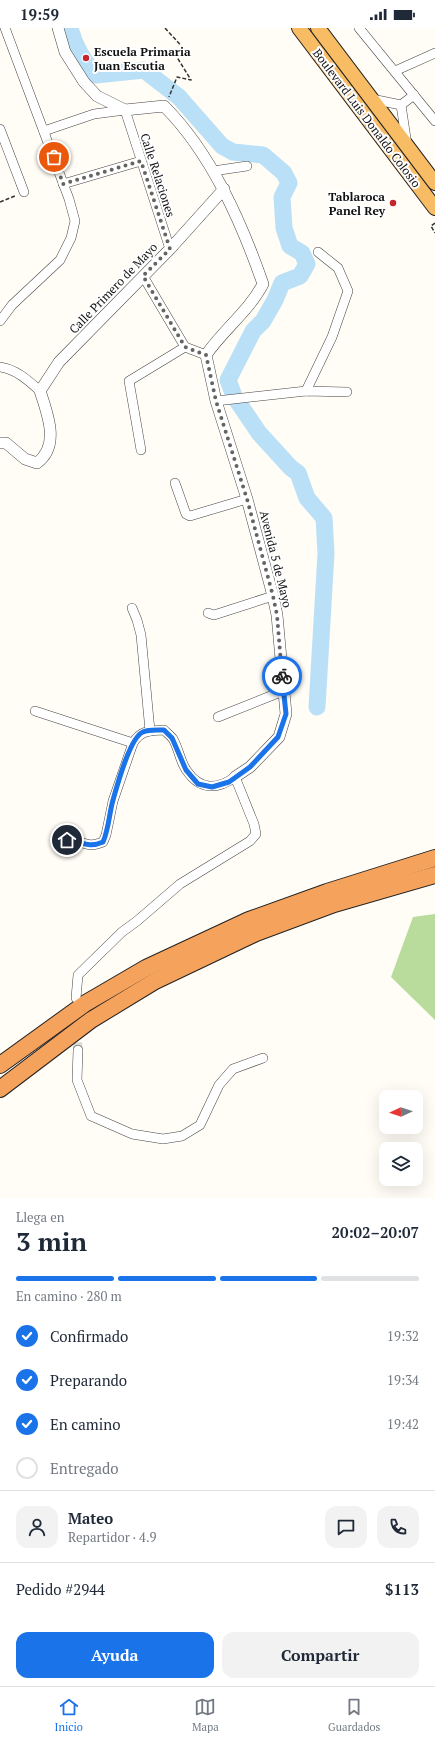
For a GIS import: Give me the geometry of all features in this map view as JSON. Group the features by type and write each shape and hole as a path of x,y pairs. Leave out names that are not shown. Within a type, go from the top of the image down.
{"highway":[{"name":"Boulevard Luis Donaldo Colosio","path":"299,28 435,208"},
{"name":"Boulevard Luis Donaldo Colosio","path":"318,28 435,183"},
{"path":"0,1065 86,1003 153,965 249,920 327,892 435,858"},
{"path":"0,1089 91,1020 155,981 256,933 334,904 435,875"}],"street":[{"path":"0,321 12,305 60,260 71,238 75,221 69,199 44,131 3,28"},
{"path":"58,28 65,52 84,82 97,96 125,110"},
{"path":"359,28 435,120"},
{"path":"395,71 435,53"},
{"path":"402,105 414,95"},
{"path":"372,99 402,105"},
{"path":"402,105 408,148"},
{"path":"44,131 94,114 164,106 182,124 224,189 263,284 256,297 206,355 185,347 143,276"},
{"name":"Calle Relaciones","path":"125,110 170,249"},
{"path":"0,129 2,142 24,192"},
{"path":"63,184 141,161"},
{"path":"213,171 247,166"},
{"name":"Calle Primero de Mayo","path":"40,392 59,362 170,249 224,189"},
{"path":"306,391 332,337 348,291 338,268 318,252"},
{"path":"141,450 129,381 185,347"},
{"name":"Avenida 5 de Mayo","path":"150,731 164,730 172,738 186,770 198,784 212,787 229,782 250,767 278,737 286,714 277,615 273,596 247,499 217,401 206,355"},
{"path":"0,367 8,368 27,380 40,392 48,416 51,438 49,450 44,458 37,463 25,459 6,443 0,443"},
{"path":"217,401 306,391 347,392"},
{"path":"175,483 186,514 190,516 247,499"},
{"path":"208,613 214,615 273,596"},
{"path":"57,839 76,841 94,846 103,842 106,835 113,801 133,743 137,736 143,732 150,731 141,635 132,608"},
{"path":"218,717 283,690"},
{"path":"35,711 133,743"},
{"path":"76,998 78,975 122,932 180,884 250,841 256,834 254,824 236,777"},
{"path":"78,1050 77,1080 91,1116 132,1134 163,1139 182,1136 200,1125 219,1085 233,1069 263,1058"}],"path":[{"path":"165,28 186,51 174,54 191,80 177,77 166,102"},
{"path":"0,202 24,192"},
{"path":"435,223 431,226 435,233"}],"green space":[{"path":"435,914 435,1020 391,977 413,917"}],"waterway":[{"path":"70,28 80,53 96,75 144,70 179,97 222,146 233,152 263,155 284,173 289,183 282,197 284,228 290,246 302,253 307,264 300,276 282,283 275,300 263,321 253,331 228,380 234,396 259,433 291,468 298,473 307,498 324,518 326,553 317,707"}],"tunnel":[{"path":"77,1029 78,1050"}],"way so far":[{"path":"54,157 63,184 141,161 170,249 143,276 185,347 206,355 216,401 256,529 273,596 277,615 282,676"}],"place":[{"name":"Escuela Primaria Juan Escutia","path":"86,58"},
{"name":"Tablaroca Panel Rey","path":"393,203"}],"route":[{"path":"67,840 94,846 103,842 106,835 113,801 127,758 137,736 143,732 164,730 172,738 186,770 198,784 212,787 229,782 250,767 264,754 278,737 286,714 282,676"}]}
